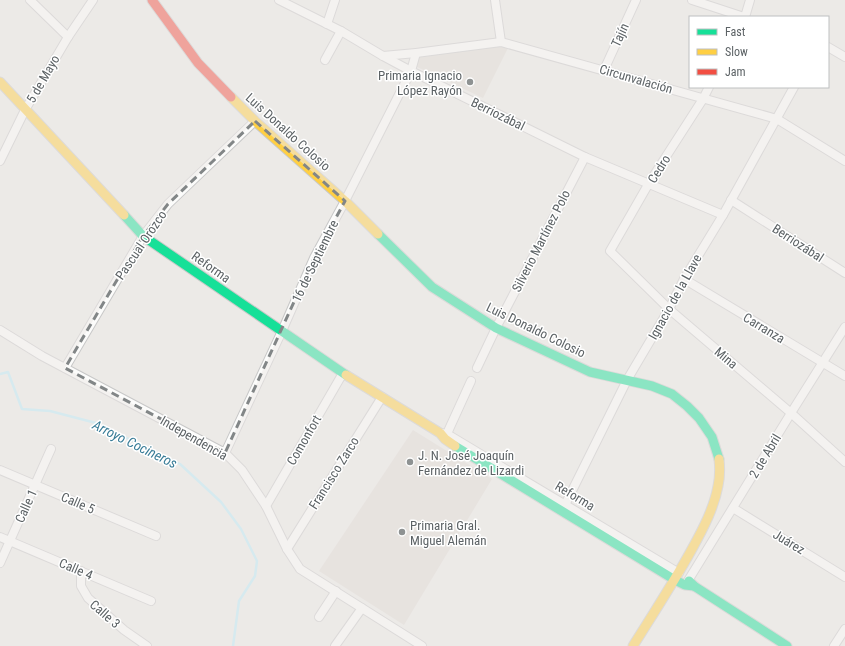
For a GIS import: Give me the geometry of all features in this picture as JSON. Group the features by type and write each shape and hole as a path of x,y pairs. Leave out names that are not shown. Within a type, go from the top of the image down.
{"main road":[{"name":"Luis Donaldo Colosio","path":"152,0 198,63 255,121 345,201 432,287 496,328 590,372 652,386 672,394 699,418 712,437 718,455 720,469 718,487 712,507 699,536 677,576 633,646"},
{"name":"Reforma","path":"0,82 143,236 343,374 677,576 786,646"}],"street":[{"path":"30,0 68,36"},
{"name":"5 de Mayo","path":"0,161 25,110 68,36 93,0"},
{"name":"Berriozábal","path":"279,0 341,31 411,71 585,157 723,215"},
{"path":"327,24 335,0"},
{"path":"495,0 501,42"},
{"name":"Tajín","path":"604,70 636,0"},
{"path":"692,0 741,16"},
{"path":"744,16 750,0"},
{"path":"325,60 341,31"},
{"name":"Circunvalación","path":"383,56 501,42 777,119 845,161"},
{"path":"829,48 845,57"},
{"path":"411,71 416,53"},
{"name":"16 de Septiembre","path":"225,453 314,258 345,201 411,71"},
{"name":"Cedro","path":"610,251 649,184 708,88"},
{"name":"Ignacio de la Llave","path":"563,508 627,380 669,309 684,279 723,215 793,88"},
{"name":"Pascual Orozco","path":"65,368 143,236 168,204 255,121"},
{"name":"Silverio Martínez Polo","path":"477,368 496,328 585,157"},
{"name":"Berriozábal","path":"731,200 845,273"},
{"name":"Mina","path":"610,251 669,309 791,413 845,462"},
{"name":"Carranza","path":"684,279 845,376"},
{"name":"2 de Abril","path":"689,584 733,508 845,327"},
{"name":"Independencia","path":"0,330 42,356 225,453 242,470 266,506 287,548 300,569 422,646"},
{"name":"Comonfort","path":"266,506 343,374"},
{"path":"444,435 471,381"},
{"name":"Francisco Zarco","path":"287,548 382,397"},
{"name":"Calle 1","path":"0,563 51,449"},
{"name":"Calle 5","path":"0,470 156,536"},
{"name":"Juárez","path":"733,508 845,577"},
{"name":"Calle 4","path":"0,537 151,601"},
{"name":"Calle 3","path":"81,571 81,586 88,598 124,630 147,646"},
{"path":"319,617 336,591"},
{"path":"335,646 362,608"},
{"path":"834,646 845,629"}],"highlighted area":[{"path":"255,121 345,201 314,258 225,453 65,368 143,236 168,204"}],"shaded area":[{"name":"Primaria Ignacio López Rayón","path":"500,44 509,46 483,98 415,66 420,54"},
{"name":"Primaria Gral. Miguel Alemán","path":"413,430 492,479 404,625 319,571"}],"waterway":[{"name":"Arroyo Cocineros","path":"0,374 8,372 22,409 50,411 96,423 180,464 221,502 241,529 257,561 255,576 239,601 233,646"}],"traffic: fast":[{"path":"124,215 143,236 346,375"},
{"path":"378,234 432,287 496,328 590,372 652,386 672,394 699,418 712,437 719,459"},
{"path":"455,446 675,580 685,585 694,586"},
{"path":"689,581 694,586 787,646"}],"traffic: slow":[{"path":"0,82 124,215"},
{"path":"231,97 255,121 345,201 378,234"},
{"path":"346,375 440,433 445,439 455,446"},
{"path":"633,646 678,574 708,518 719,483 719,459"}],"traffic: jam":[{"path":"152,0 198,63 231,97"}],"place":[{"name":"Primaria Ignacio López Rayón","path":"470,82"},
{"name":"J. N. José Joaquín Fernández de Lizardi","path":"410,462"},
{"name":"Primaria Gral. Miguel Alemán","path":"402,532"}]}
